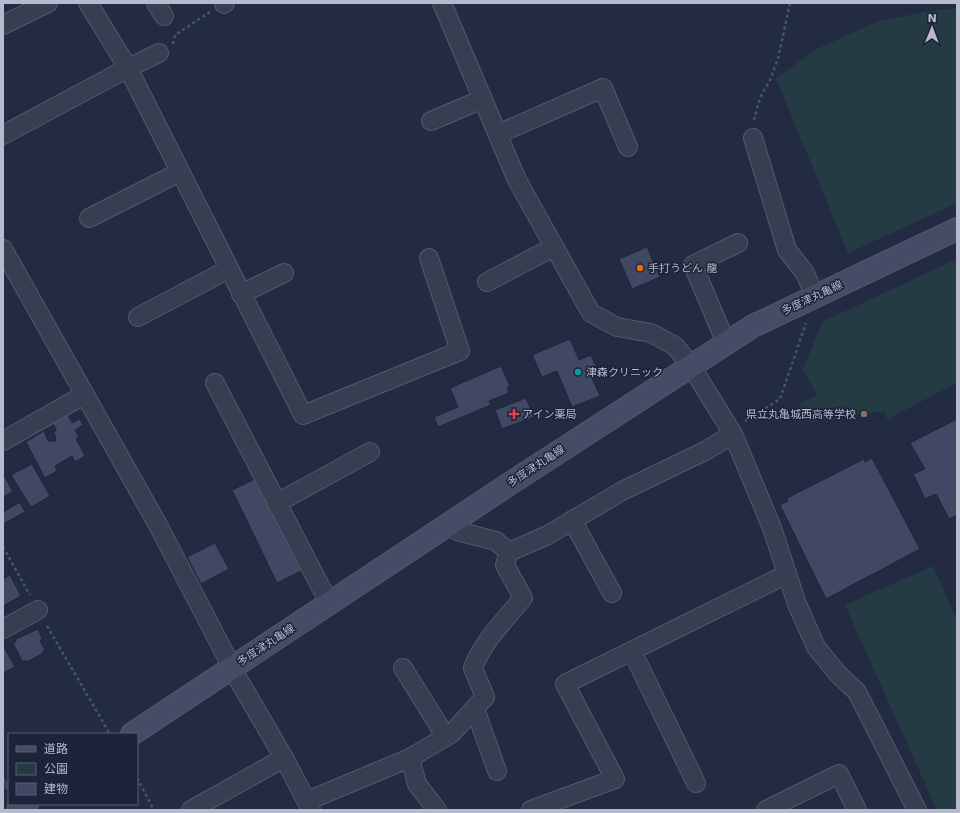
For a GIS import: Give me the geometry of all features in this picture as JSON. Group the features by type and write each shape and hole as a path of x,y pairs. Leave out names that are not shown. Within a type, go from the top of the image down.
{"main road":[{"name":"多度津丸亀線","path":"133,733 449,523 753,326 957,229"}],"street":[{"path":"3,25 48,3"},
{"path":"88,3 128,68 228,269 303,415 460,351 429,258"},
{"path":"442,3 517,180 591,313 616,327 651,333 675,346 691,366 732,432 772,528 797,604 816,646 838,674 857,692 917,810"},
{"path":"3,135 159,53"},
{"path":"498,134 603,88 628,147"},
{"path":"431,120 483,99"},
{"path":"753,138 786,250 805,273 815,296"},
{"path":"89,218 180,172"},
{"path":"726,344 693,265 738,243"},
{"path":"488,282 554,247"},
{"path":"3,249 158,525 232,667 309,805 410,758 452,733 485,697 472,668 484,644 524,598 505,565 509,552 548,535 622,491 707,450 732,432"},
{"path":"138,317 228,269"},
{"path":"241,294 284,273"},
{"path":"215,383 329,603"},
{"path":"3,440 84,395"},
{"path":"277,503 370,452"},
{"path":"572,520 612,593"},
{"path":"449,523 457,532 496,541 509,552"},
{"path":"531,810 615,779 565,684 787,574"},
{"path":"3,629 38,610"},
{"path":"632,651 696,783"},
{"path":"403,668 446,736"},
{"path":"475,709 497,771"},
{"path":"191,810 284,758"},
{"path":"410,758 417,784 437,810"},
{"path":"766,810 839,774 856,810"}],"path":[{"path":"159,53 173,45 175,35 225,3"},
{"path":"753,138 754,117 760,98 770,80 778,59 790,3"},
{"path":"732,432 780,399 808,317"},
{"path":"3,547 109,733"},
{"path":"138,780 154,810"}],"green space":[{"path":"957,8 957,203 848,253 776,78 817,49 876,22 924,12"},
{"path":"957,259 957,383 887,419 884,411 809,422 799,404 817,395 803,369 822,322"},
{"path":"933,566 957,619 957,810 937,810 845,605"}],"building":[{"path":"647,247 660,277 632,289 619,259"},
{"name":"津森クリニック","path":"570,339 579,360 591,355 599,373 591,376 600,396 572,407 557,371 542,377 532,355"},
{"path":"501,366 510,386 507,387 509,393 489,401 491,405 438,427 434,417 458,407 450,388"},
{"name":"アイン薬局","path":"526,398 534,417 502,429 495,410"},
{"path":"68,415 72,423 80,419 83,425 75,430 79,437 76,439 85,456 75,462 72,456 55,466 57,471 45,478 26,442 44,431 48,441 55,441 56,438 53,431 56,431 56,429 52,423"},
{"path":"957,419 957,515 949,519 936,494 925,499 913,474 925,469 910,443"},
{"path":"872,458 920,549 826,599 780,505 788,501 787,498 864,459 865,462"},
{"path":"32,464 50,496 31,507 11,475"},
{"path":"3,473 13,492 3,497"},
{"path":"257,478 303,570 277,583 232,490"},
{"path":"20,502 25,512 3,524 3,512"},
{"path":"215,543 229,569 201,584 187,557"},
{"path":"10,575 21,596 3,606 3,579"},
{"path":"38,629 42,638 40,641 45,650 40,655 28,661 22,661 13,643 16,642 16,639"},
{"path":"4,647 15,667 3,673 3,648"}],"waterway":[{"path":"3,780 7,787"}],"place":[{"name":"手打うどん 龍","path":"640,268"},
{"name":"津森クリニック","path":"578,372"},
{"name":"アイン薬局","path":"514,414"},
{"name":"県立丸亀城西高等学校","path":"864,414"}]}
